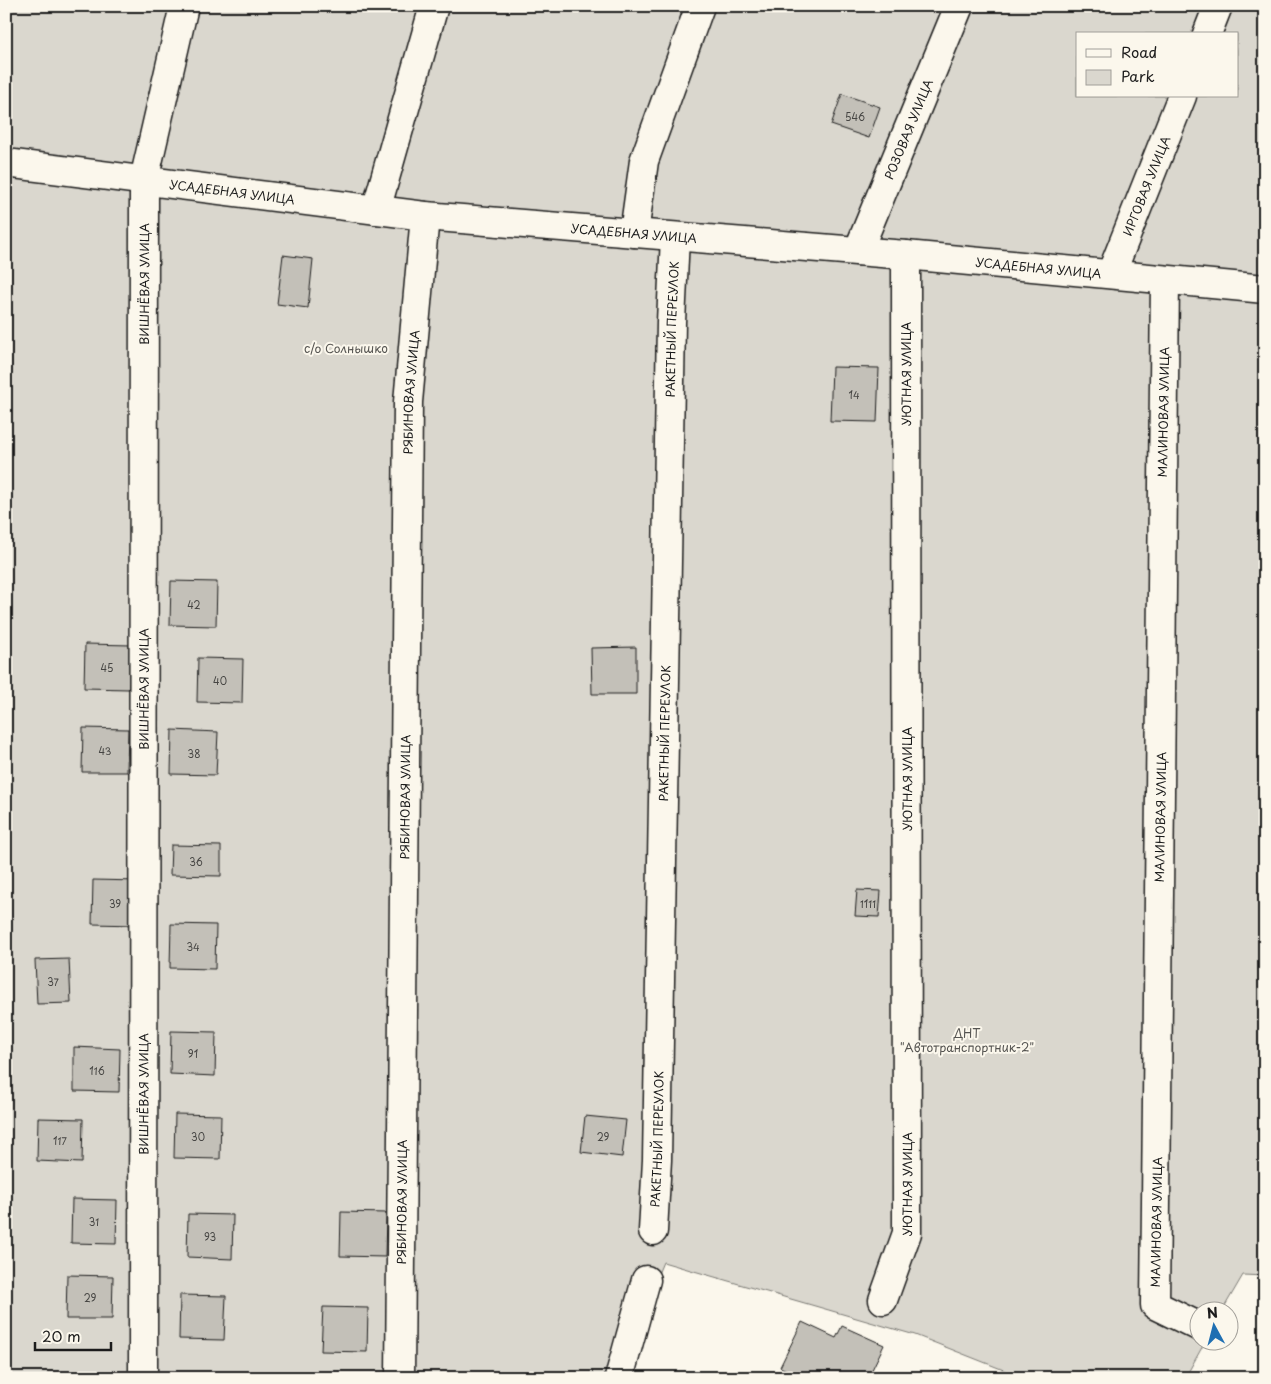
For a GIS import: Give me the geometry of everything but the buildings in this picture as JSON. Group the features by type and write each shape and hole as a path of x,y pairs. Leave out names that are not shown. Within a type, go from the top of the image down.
{"street":[{"name":"ВИШНЁВАЯ УЛИЦА","path":"143,1378 144,180 184,6"},
{"path":"376,210 434,6"},
{"path":"634,234 644,161 700,6"},
{"name":"РОЗОВАЯ УЛИЦА","path":"858,251 959,6"},
{"path":"1207,32 1218,6"},
{"name":"ИРГОВАЯ УЛИЦА","path":"1111,274 1181,98"},
{"name":"УСАДЕБНАЯ УЛИЦА","path":"6,163 425,216 906,255 1265,289"},
{"name":"РЯБИНОВАЯ УЛИЦА","path":"400,1378 408,402 425,216"},
{"name":"РАКЕТНЫЙ ПЕРЕУЛОК","path":"653,1231 657,1150 670,332 675,237"},
{"name":"УЮТНАЯ УЛИЦА","path":"883,1300 907,1232 906,255"},
{"name":"МАЛИНОВАЯ УЛИЦА","path":"1165,280 1155,1304 1188,1321"},
{"path":"619,1378 646,1280"}],"green space":[{"path":"6,6 1265,6 1265,1276 1243,1275 1227,1302 1188,1302 1188,1352 1199,1352 1185,1378 1024,1378 915,1335 663,1262 614,1378 6,1378"}],"park label":[{"name":"с/о Солнышко","path":"346,348"},
{"name":"ДНТ \"Автотранспортник-2\"","path":"967,1040"}]}
